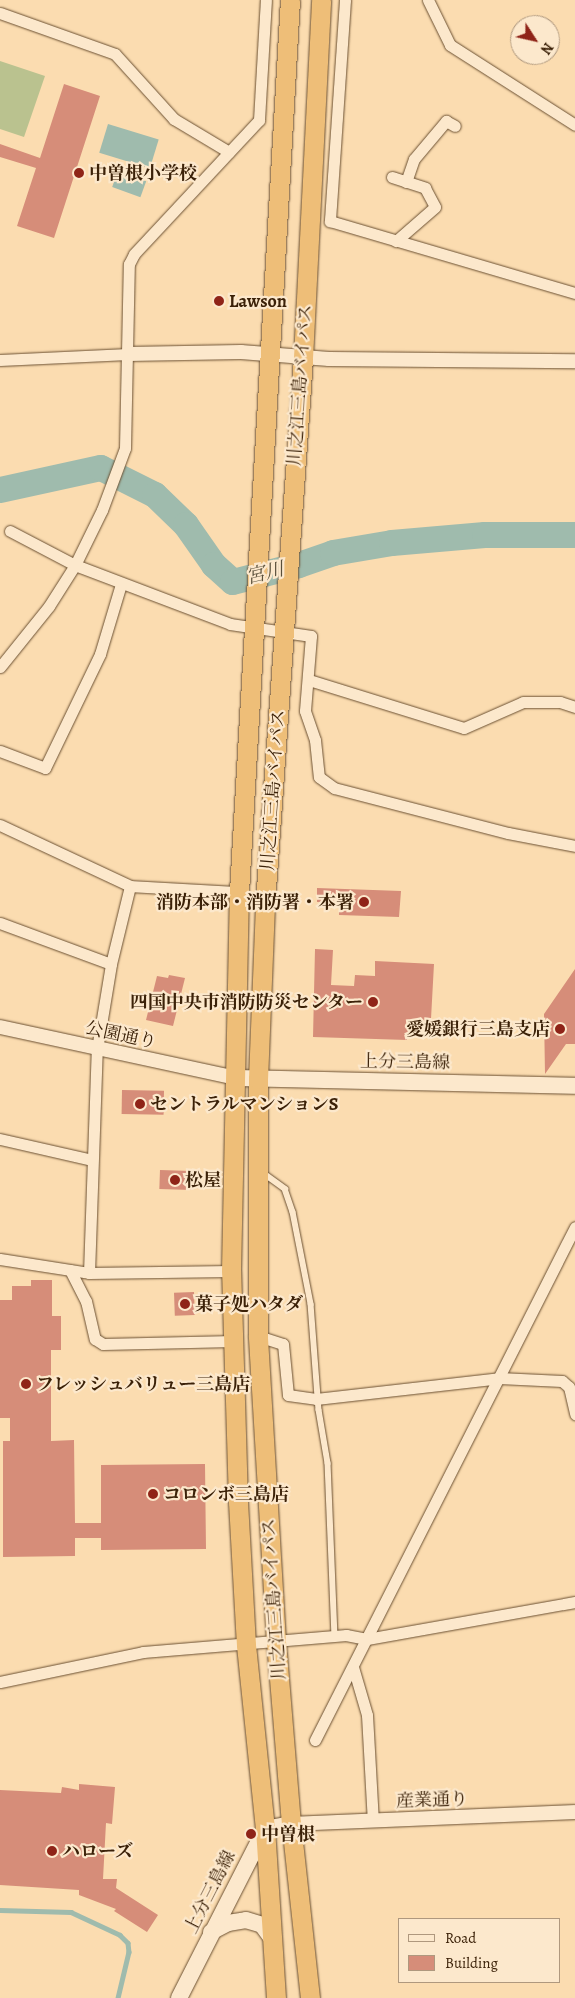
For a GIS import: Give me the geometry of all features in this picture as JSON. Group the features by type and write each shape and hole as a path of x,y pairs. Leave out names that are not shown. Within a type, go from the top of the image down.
{"highway":[{"name":"川之江三島バイパス","path":"276,1998 270,1936 265,1829 246,1645 238,1502 231,1271 239,892 290,0"},
{"name":"川之江三島バイパス","path":"310,1998 291,1824 276,1640 258,1336 258,1079 265,903 288,548 303,358 321,0"}],"main road":[{"name":"上分三島線","path":"235,1078 575,1086"},
{"path":"265,1829 291,1824"},
{"name":"上分三島線","path":"179,1998 265,1829"},
{"path":"211,1932 237,1920 246,1920 262,1925 270,1936"}],"street":[{"path":"0,667 49,606 75,565 112,484 125,448 129,264 134,254 259,120 266,0"},
{"path":"345,0 330,221 575,293"},
{"path":"428,0 450,45 575,124"},
{"path":"0,13 115,54 174,119 229,152"},
{"path":"406,182 414,159 446,121 455,126"},
{"path":"392,177 425,188 435,207 396,241"},
{"path":"0,360 128,354 269,354 303,358 575,361"},
{"path":"10,531 75,565 230,624 284,630 312,636 305,711 314,740 319,777 334,788 508,833 575,846"},
{"path":"0,751 45,768 100,654 121,584"},
{"path":"309,680 464,728 523,702 560,702 575,707"},
{"path":"0,825 130,886 239,892"},
{"path":"89,1273 97,1049 111,964 130,886"},
{"path":"0,923 111,964"},
{"name":"公園通り","path":"0,1027 235,1078"},
{"path":"0,1139 92,1160"},
{"path":"315,1740 575,1227"},
{"path":"0,1260 89,1273 231,1271"},
{"path":"70,1270 86,1301 95,1339 103,1344 234,1341"},
{"path":"258,1336 283,1344 288,1395 318,1399 499,1378 562,1381 569,1387 575,1414"},
{"path":"0,1682 143,1652 246,1645 276,1640 335,1636 367,1639 575,1602"},
{"path":"353,1667 367,1715 374,1821"},
{"name":"産業通り","path":"291,1824 575,1812"}],"lane":[{"path":"258,1169 285,1189 293,1212 310,1304 318,1399 328,1463 335,1636"}],"green space":[{"path":"0,61 45,76 24,137 0,129"}],"shaded area":[{"path":"108,124 159,139 150,168 99,153"},
{"path":"118,171 146,181 140,197 112,187"}],"building":[{"path":"64,84 100,96 54,238 17,226 36,168 0,157 0,144 40,158"},
{"name":"消防本部・消防署・本署","path":"317,888 401,891 399,917 339,915 339,903 317,902"},
{"name":"四国中央市消防防災センター","path":"315,949 333,950 331,985 354,986 355,975 375,976 375,961 434,964 431,1019 419,1031 407,1036 407,1040 313,1037"},
{"name":"愛媛銀行三島支店","path":"575,969 575,1044 566,1044 545,1074 544,1014"},
{"path":"169,975 185,978 173,1026 146,1020 157,976 168,978"},
{"name":"セントラルマンションS","path":"122,1090 164,1091 164,1115 122,1114"},
{"name":"松屋","path":"160,1170 192,1171 191,1190 159,1189"},
{"name":"コロンボ三島店","path":"31,1280 52,1280 52,1316 61,1316 61,1350 51,1350 51,1441 74,1440 75,1523 101,1523 101,1465 205,1464 206,1549 101,1550 101,1538 75,1538 75,1556 3,1557 3,1441 10,1441 10,1418 0,1418 0,1300 12,1300 12,1286 31,1286"},
{"name":"菓子処ハタダ","path":"194,1292 195,1315 175,1316 174,1293"},
{"name":"ハローズ","path":"79,1784 115,1787 112,1824 106,1823 103,1879 117,1879 116,1888 158,1915 147,1932 114,1911 116,1909 79,1895 79,1890 0,1885 0,1790 61,1793 62,1787 79,1790"}],"waterway":[{"name":"宮川","path":"0,490 101,468 155,495 186,525 214,565 233,582 299,565 333,553 392,543 485,535 575,535"},
{"path":"0,1910 71,1912 120,1935 128,1943 129,1952 118,1998"}],"place":[{"name":"中曽根小学校","path":"79,173"},
{"name":"Lawson","path":"219,301"},
{"name":"消防本部・消防署・本署","path":"364,902"},
{"name":"四国中央市消防防災センター","path":"373,1002"},
{"name":"愛媛銀行三島支店","path":"560,1029"},
{"name":"セントラルマンションS","path":"140,1104"},
{"name":"松屋","path":"175,1180"},
{"name":"菓子処ハタダ","path":"185,1304"},
{"name":"フレッシュバリュー三島店","path":"26,1384"},
{"name":"コロンボ三島店","path":"153,1494"},
{"name":"中曽根","path":"251,1834"},
{"name":"ハローズ","path":"52,1851"}]}
